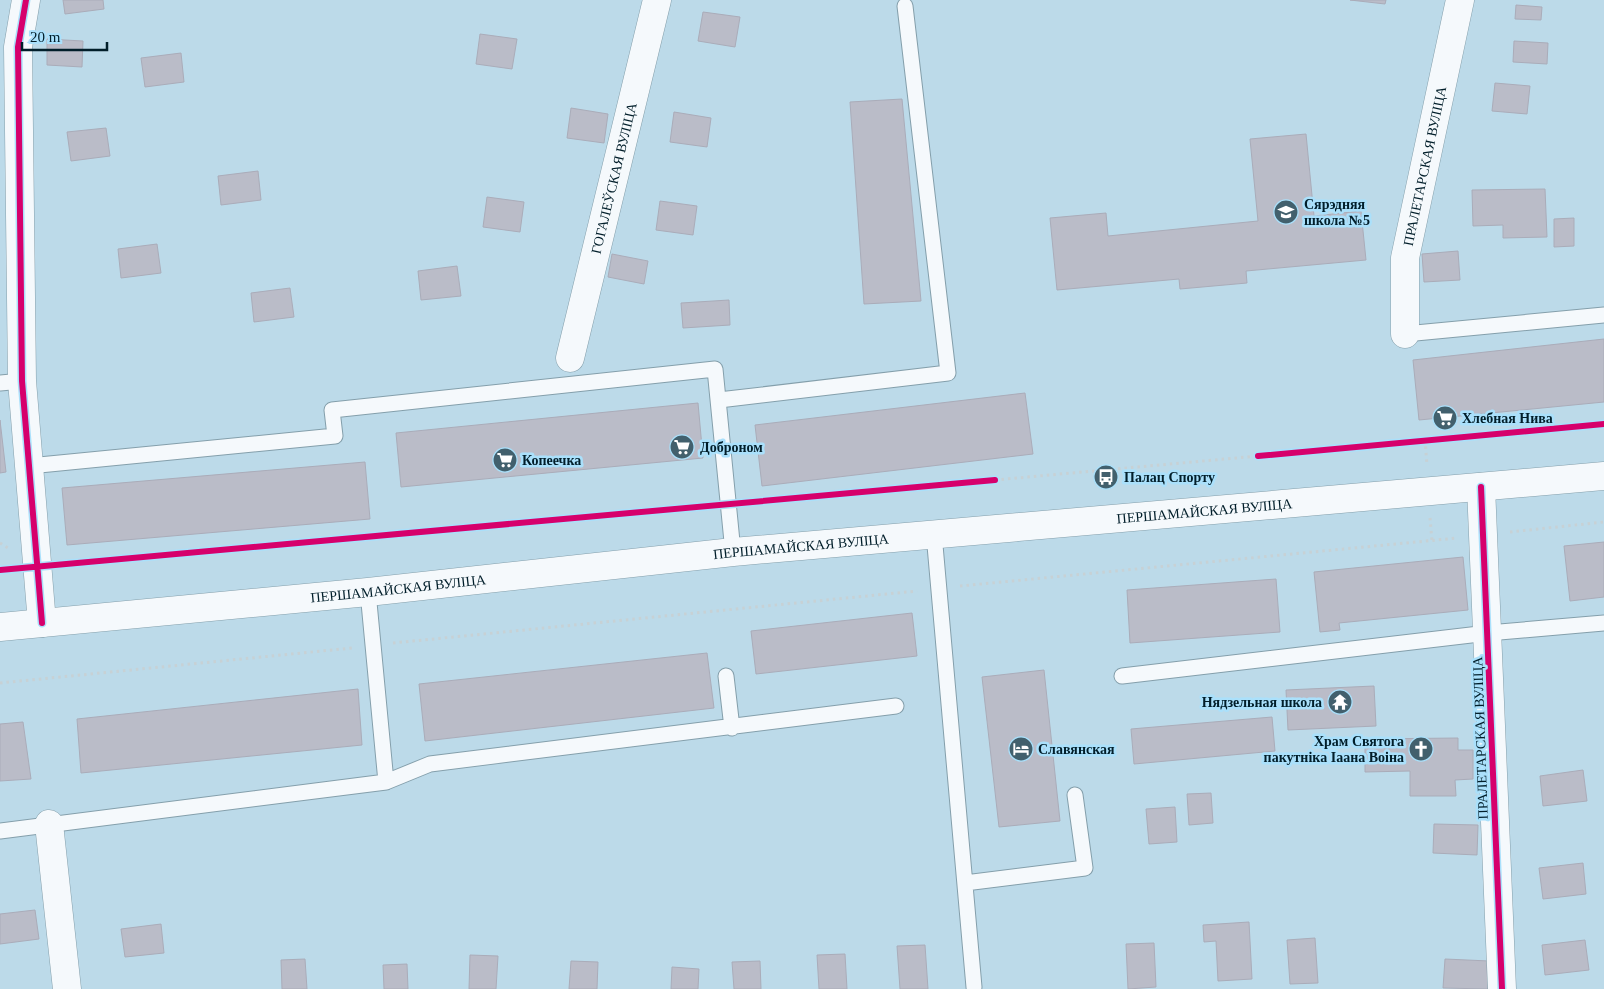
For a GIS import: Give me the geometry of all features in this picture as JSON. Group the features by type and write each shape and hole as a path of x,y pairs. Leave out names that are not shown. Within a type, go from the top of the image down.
{"street":[{"path":"26,0 18,47 11,382 29,466 42,623"},
{"name":"ГОГАЛЕЎСКАЯ ВУЛІЦА","path":"570,358 657,0"},
{"name":"ПРАЛЕТАРСКАЯ ВУЛІЦА","path":"1405,334 1405,258 1460,0"},
{"name":"ПЕРШАМАЙСКАЯ ВУЛІЦА","path":"0,627 368,592 734,552 1604,476"},
{"name":"ПРАЛЕТАРСКАЯ ВУЛІЦА","path":"1481,487 1502,989"},
{"path":"50,824 67,989"}],"lane":[{"path":"719,400 948,373 905,6"},
{"path":"1405,334 1604,315"},
{"path":"29,466 335,436 332,410 715,369 734,552"},
{"path":"934,534 974,987"},
{"path":"368,592 386,782"},
{"path":"1122,676 1488,633 1604,622"},
{"path":"726,676 732,728"},
{"path":"0,831 386,782 430,764 732,728 896,706"},
{"path":"965,882 1085,868 1075,795"}],"path":[{"path":"1425,440 1427,469"},
{"path":"995,480 1258,456"},
{"path":"1430,515 1432,541"},
{"path":"0,682 939,588 1432,541 1604,522"}],"building":[{"path":"63,0 103,0 104,9 65,14"},
{"path":"1350,0 1386,0 1385,4"},
{"path":"1516,5 1542,7 1541,20 1515,19"},
{"path":"703,12 740,17 735,47 698,41"},
{"path":"480,34 517,39 512,69 476,64"},
{"path":"47,39 83,41 82,67 47,65"},
{"path":"1514,41 1548,43 1547,64 1513,62"},
{"path":"181,53 184,82 145,87 141,58"},
{"path":"1495,83 1530,86 1527,114 1492,111"},
{"path":"902,99 921,301 864,304 850,102"},
{"path":"571,108 608,114 604,143 567,138"},
{"path":"674,112 711,118 707,147 670,142"},
{"path":"106,128 110,156 71,161 67,132"},
{"name":"Сярэдняя школа №5","path":"1306,134 1314,216 1361,211 1366,260 1246,271 1247,283 1180,289 1179,279 1057,290 1050,218 1106,213 1108,236 1258,221 1250,139"},
{"path":"258,171 261,200 221,205 218,176"},
{"path":"1545,189 1547,237 1503,238 1503,225 1473,226 1472,190"},
{"path":"487,197 524,202 520,232 483,227"},
{"path":"660,201 697,206 693,235 656,230"},
{"path":"1574,218 1574,246 1554,247 1554,219"},
{"path":"157,244 161,273 121,278 118,249"},
{"path":"1458,251 1460,280 1424,282 1422,254"},
{"path":"612,254 648,261 644,284 608,277"},
{"path":"457,266 461,296 421,300 418,271"},
{"path":"290,288 294,317 254,322 251,293"},
{"path":"729,300 730,325 683,328 681,303"},
{"path":"1604,339 1604,402 1419,420 1413,360"},
{"path":"1025,393 1033,454 762,486 755,425"},
{"path":"698,403 703,458 401,487 396,433"},
{"path":"0,420 6,472 0,473"},
{"path":"365,462 370,519 67,545 62,488"},
{"path":"1604,542 1604,597 1570,601 1564,546"},
{"path":"1463,557 1468,610 1339,623 1340,630 1320,632 1314,572"},
{"path":"1276,579 1280,632 1130,643 1127,590"},
{"path":"912,613 917,656 756,674 751,631"},
{"path":"707,653 714,708 425,741 419,684"},
{"name":"Славянская","path":"1044,670 1060,821 999,827 982,677"},
{"path":"1374,686 1376,726 1288,730 1286,690"},
{"path":"358,689 362,745 81,773 77,719"},
{"path":"1272,717 1275,751 1134,764 1131,729"},
{"path":"23,722 31,779 0,781 0,724"},
{"path":"1458,738 1458,750 1473,750 1473,779 1455,780 1456,796 1410,796 1410,771 1365,772 1365,739"},
{"path":"1583,770 1587,801 1543,806 1540,776"},
{"path":"1211,793 1213,823 1189,825 1187,794"},
{"path":"1175,807 1177,842 1149,844 1146,809"},
{"path":"1434,824 1478,825 1477,855 1433,853"},
{"path":"1583,863 1586,894 1543,899 1539,868"},
{"path":"35,910 39,939 0,944 0,914"},
{"path":"1249,922 1252,979 1218,981 1216,941 1204,942 1203,925"},
{"path":"161,924 164,953 125,957 121,929"},
{"path":"1315,938 1318,983 1290,984 1287,940"},
{"path":"1585,940 1589,970 1545,975 1542,945"},
{"path":"1154,943 1156,987 1128,989 1126,944"},
{"path":"925,945 928,989 900,989 897,946"},
{"path":"845,954 847,989 819,989 817,955"},
{"path":"470,955 498,956 496,989 469,989"},
{"path":"305,959 307,989 282,989 281,960"},
{"path":"1445,959 1489,961 1488,989 1443,988"},
{"path":"571,961 598,962 597,989 569,989"},
{"path":"760,961 761,989 734,989 732,962"},
{"path":"407,964 408,989 384,989 383,965"},
{"path":"672,967 699,969 698,989 671,989"}],"cycle path":[{"path":"26,0 18,47 22,381 42,623"},
{"path":"1258,456 1604,424"},
{"path":"0,570 995,480"},
{"path":"1481,487 1502,989"}],"place":[{"name":"Сярэдняя школа №5","path":"1286,212"},
{"name":"Хлебная Нива","path":"1445,418"},
{"name":"Доброном","path":"682,447"},
{"name":"Копеечка","path":"505,460"},
{"name":"Палац Спорту","path":"1106,477"},
{"name":"Нядзельная школа","path":"1340,702"},
{"name":"Славянская","path":"1021,749"},
{"name":"Храм Святога пакутніка Іаана Воіна","path":"1421,749"}]}
